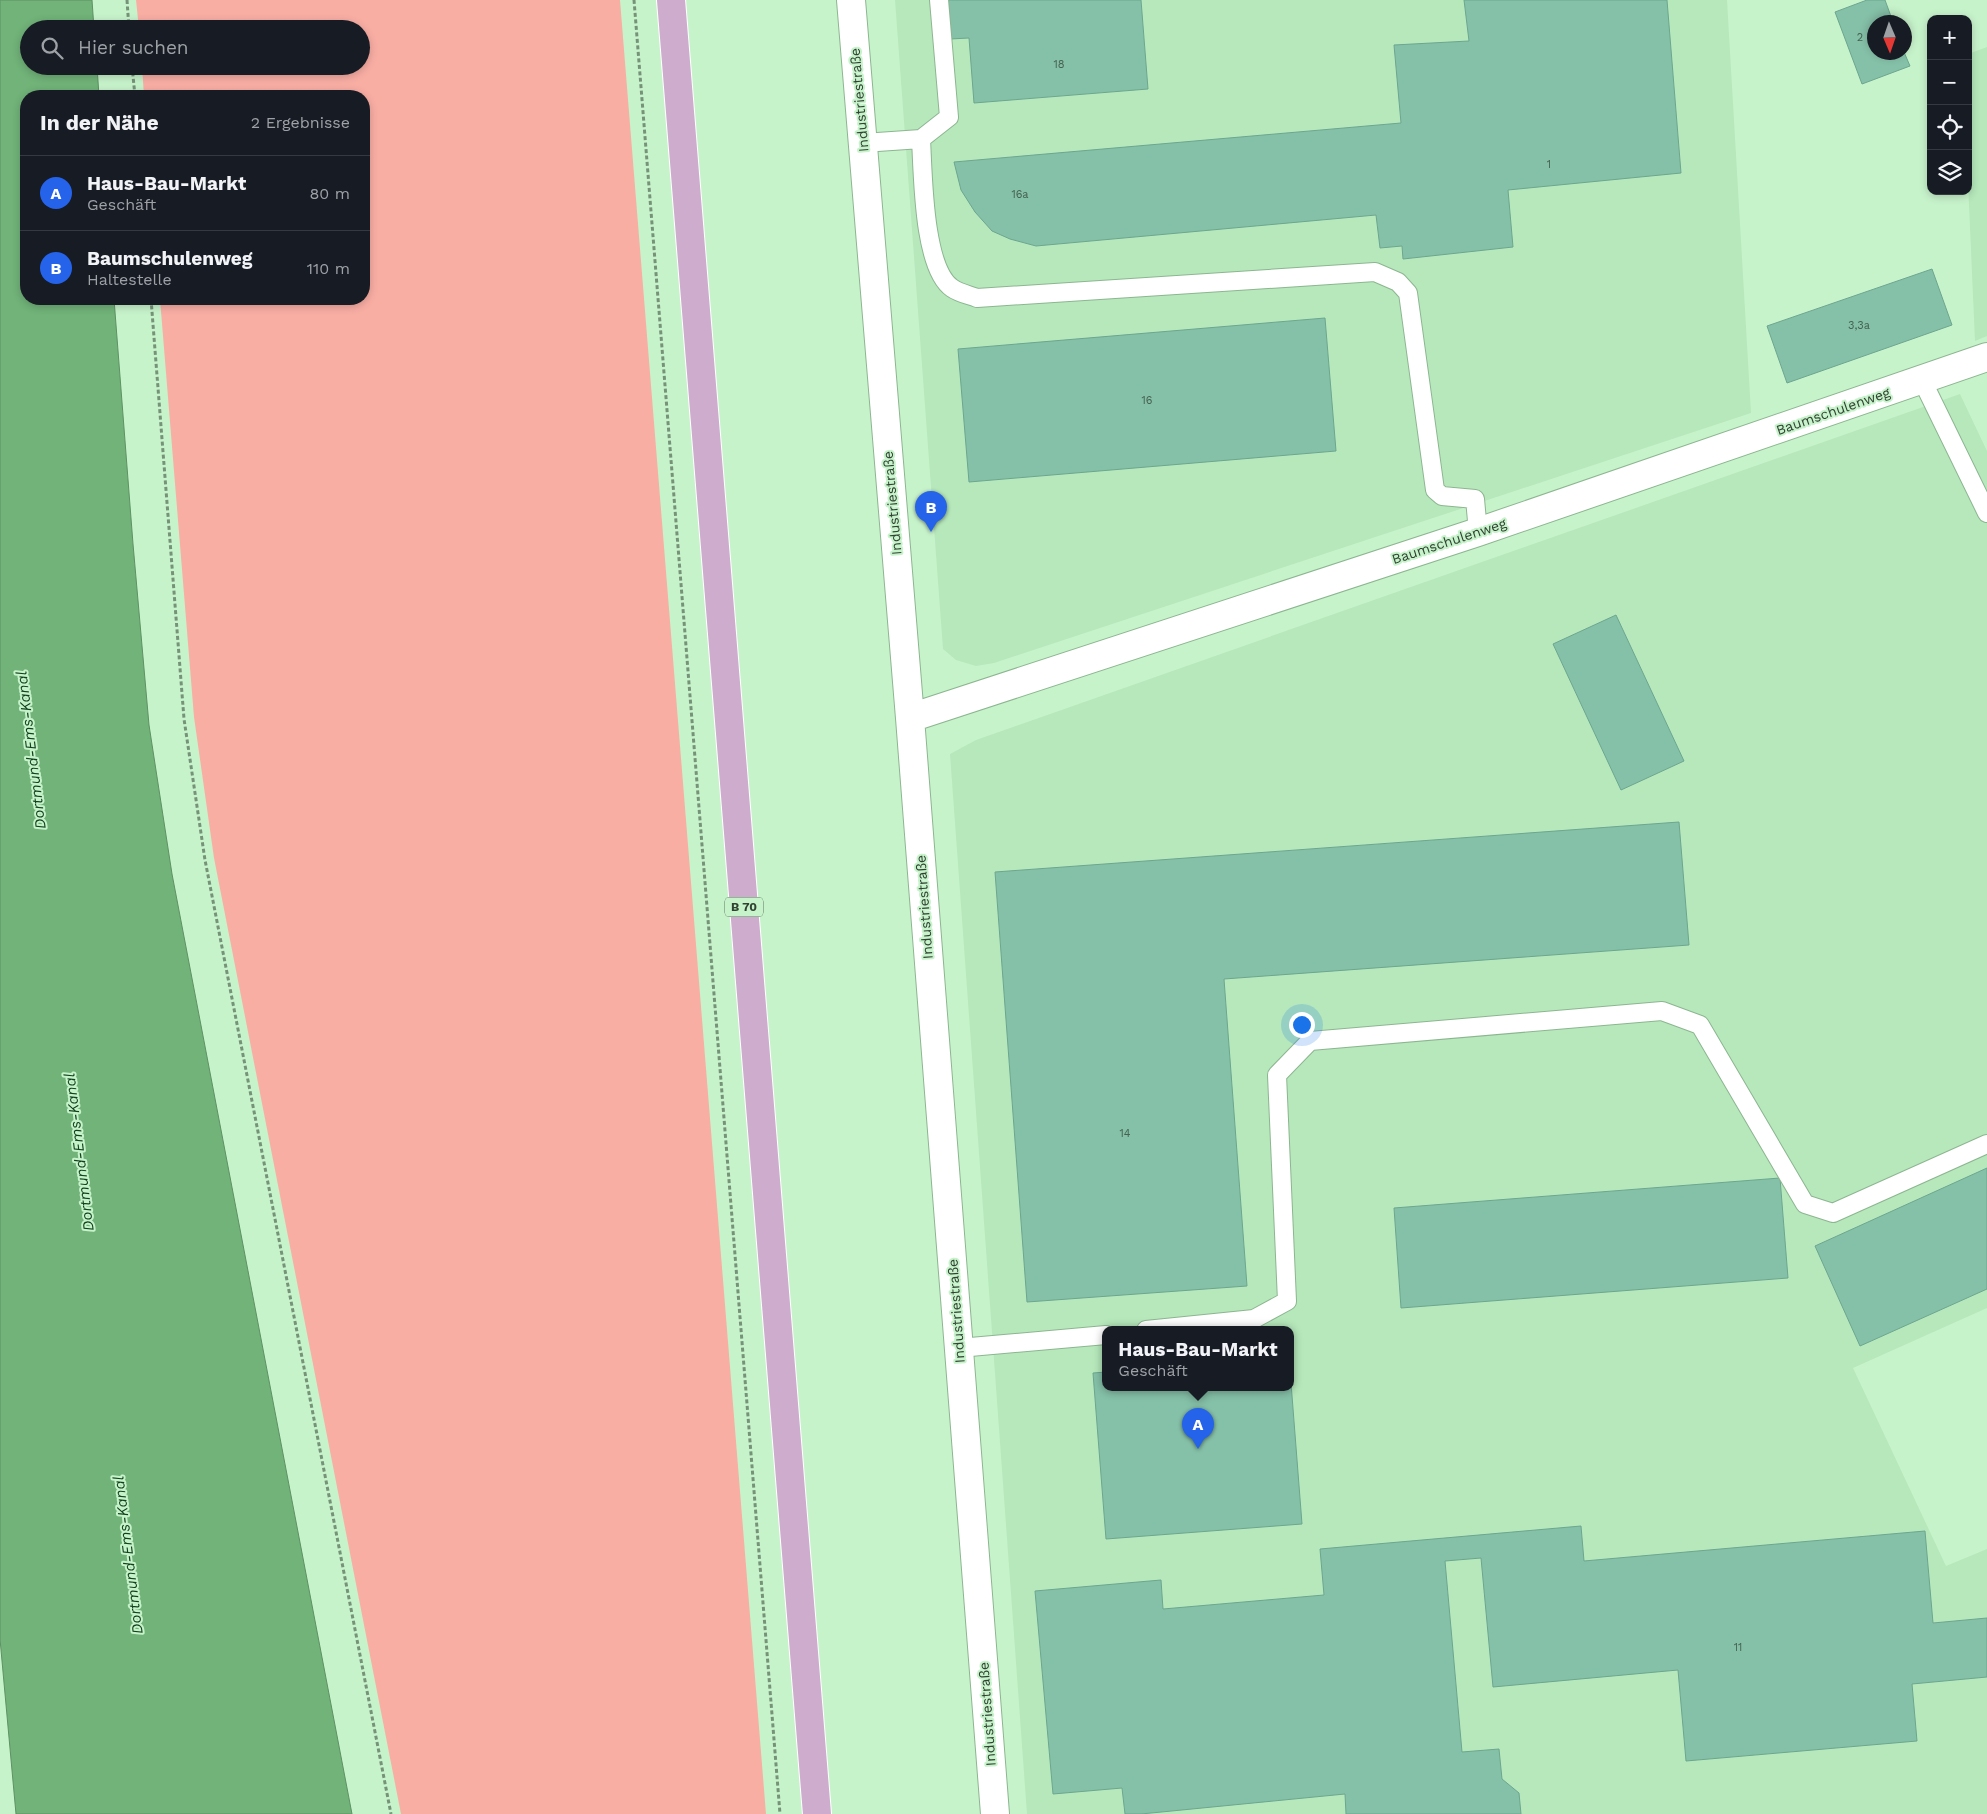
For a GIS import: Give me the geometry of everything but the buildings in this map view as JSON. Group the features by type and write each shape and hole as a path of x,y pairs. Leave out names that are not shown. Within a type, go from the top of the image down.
{"main road":[{"name":"B 70","path":"671,0 817,1814"}],"street":[{"name":"Industriestraße","path":"851,0 910,718 995,1814"},
{"name":"Baumschulenweg","path":"910,718 1478,532 1987,357"}],"lane":[{"path":"863,143 921,139 949,117 939,0"},
{"path":"921,139 926,220 936,267 951,288 977,298 1376,272 1398,282 1408,293 1435,490 1442,496 1475,499 1478,532"},
{"path":"1922,380 1987,513"},
{"path":"1185,1326 1254,1319 1286,1301 1277,1075 1310,1041 1662,1011 1700,1024 1805,1204 1833,1213 1987,1144"},
{"path":"959,1348 1102,1335"}],"path":[{"path":"127,0 129,20"},
{"path":"634,0 780,1814"},
{"path":"133,75 134,90"},
{"path":"150,305 184,719 205,860 392,1814"}],"shaded area":[{"path":"136,0 620,0 766,1814 401,1814 214,858 194,717 160,305 370,305 370,90 144,90 143,75 370,75 370,20 138,20"},
{"path":"895,0 1727,0 1751,413 994,663 976,666 956,660 943,649"},
{"path":"1987,47 1987,336 1975,341 1969,195 1972,195 1972,53"},
{"path":"1960,394 1987,451 1987,1308 1853,1368 1946,1566 1987,1549 1987,1814 1027,1814 950,754 976,740"}],"water":[{"name":"Dortmund-Ems-Kanal","path":"0,0 92,0 93,20 20,20 20,75 98,75 99,90 20,90 20,305 114,305 149,725 172,874 352,1814 16,1814 0,1639"}],"place":[{"name":"Baumschulenweg","path":"931,532"},
{"name":"Haus-Bau-Markt","path":"1198,1449"}]}
